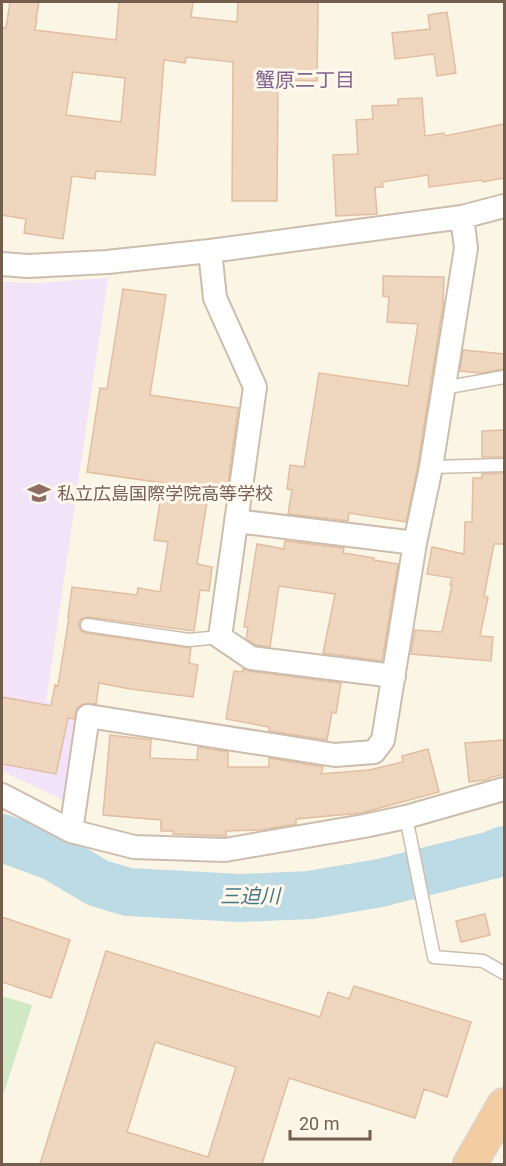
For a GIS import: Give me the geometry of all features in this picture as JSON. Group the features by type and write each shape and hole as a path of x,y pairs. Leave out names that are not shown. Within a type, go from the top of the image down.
{"highway":[{"path":"470,1164 504,1106"}],"street":[{"path":"2,264 28,266 96,263 210,251 462,217 504,206"},
{"path":"71,831 88,716 335,755 374,752 383,740 415,543 431,467 466,248 462,217"},
{"path":"210,251 215,298 255,387 220,637 251,658 394,676"},
{"path":"236,521 415,543"},
{"path":"2,795 71,831 134,847 225,850 364,826 408,825 504,789"}],"lane":[{"path":"443,388 504,377"},
{"path":"431,467 504,465"},
{"path":"87,625 189,640 220,637"},
{"path":"408,825 434,957 483,961 504,973"}],"shaded area":[{"name":"私立広島国際学院高等学校","path":"108,278 46,702 80,709 63,800 2,771 2,282 36,283"}],"green space":[{"path":"2,996 32,1005 2,1099"}],"building":[{"path":"10,2 39,2 35,30 116,40 119,2 193,2 191,17 237,22 238,2 318,2 317,81 278,80 277,201 232,201 233,62 186,57 185,63 164,60 155,175 96,171 95,179 72,176 63,239 24,233 26,219 2,215 2,27 6,28","holes":["73,72 125,78 121,122 66,115"]},
{"path":"447,12 456,73 437,76 434,54 395,59 392,33 430,29 428,15"},
{"path":"422,98 425,136 444,133 445,136 504,124 504,178 429,187 428,175 382,182 383,187 375,187 377,214 336,216 333,155 358,154 356,120 373,119 372,106 398,105 398,99"},
{"path":"383,276 444,277 443,305 417,470 406,522 349,513 348,521 288,514 292,490 287,489 290,465 304,467 319,373 408,386 418,324 387,322 389,297 383,296"},
{"path":"123,289 166,295 150,395 238,408 227,492 209,490 197,564 212,567 209,591 200,590 194,631 88,617 81,619 79,627 86,633 191,648 189,663 198,665 193,697 99,683 96,704 83,704 77,708 74,719 68,718 56,774 2,764 2,697 51,706 55,685 58,686 72,587 137,595 138,588 160,592 168,542 154,540 163,483 87,472 100,388 107,389"},
{"path":"463,350 504,354 504,369 481,373 460,371"},
{"path":"504,430 504,457 482,457 482,431"},
{"path":"504,473 504,544 494,544 484,596 488,597 480,636 493,637 491,661 411,654 415,630 442,632 452,585 450,585 452,578 427,574 432,547 464,554 465,522 472,522 473,478 482,478 482,474"},
{"path":"285,541 344,548 343,553 398,564 382,661 323,653 335,594 279,586 270,647 256,645 246,639 248,627 244,627 257,544 284,549"},
{"path":"243,669 341,683 336,713 332,712 327,740 269,731 269,727 226,719 234,671 243,672"},
{"path":"110,735 151,740 150,758 197,760 198,747 228,752 228,767 269,767 269,758 323,767 321,774 369,770 403,762 402,756 428,749 439,792 361,813 296,819 296,824 260,830 226,831 226,836 173,834 173,831 161,831 161,820 103,815"},
{"path":"504,740 504,774 469,782 465,743"},
{"path":"485,914 490,935 461,942 456,921"},
{"path":"2,917 70,940 51,998 2,982"},
{"path":"106,951 320,1017 328,992 349,999 354,986 471,1022 447,1097 424,1089 415,1118 289,1078 262,1164 40,1164","holes":["155,1042 236,1067 208,1157 127,1132"]}],"waterway":[{"name":"三迫川","path":"2,838 54,857 98,883 128,892 240,898 310,895 380,883 504,850"}],"place":[{"name":"私立広島国際学院高等学校","path":"39,493"}],"district":[{"name":"蟹原二丁目","path":"305,80"}]}
